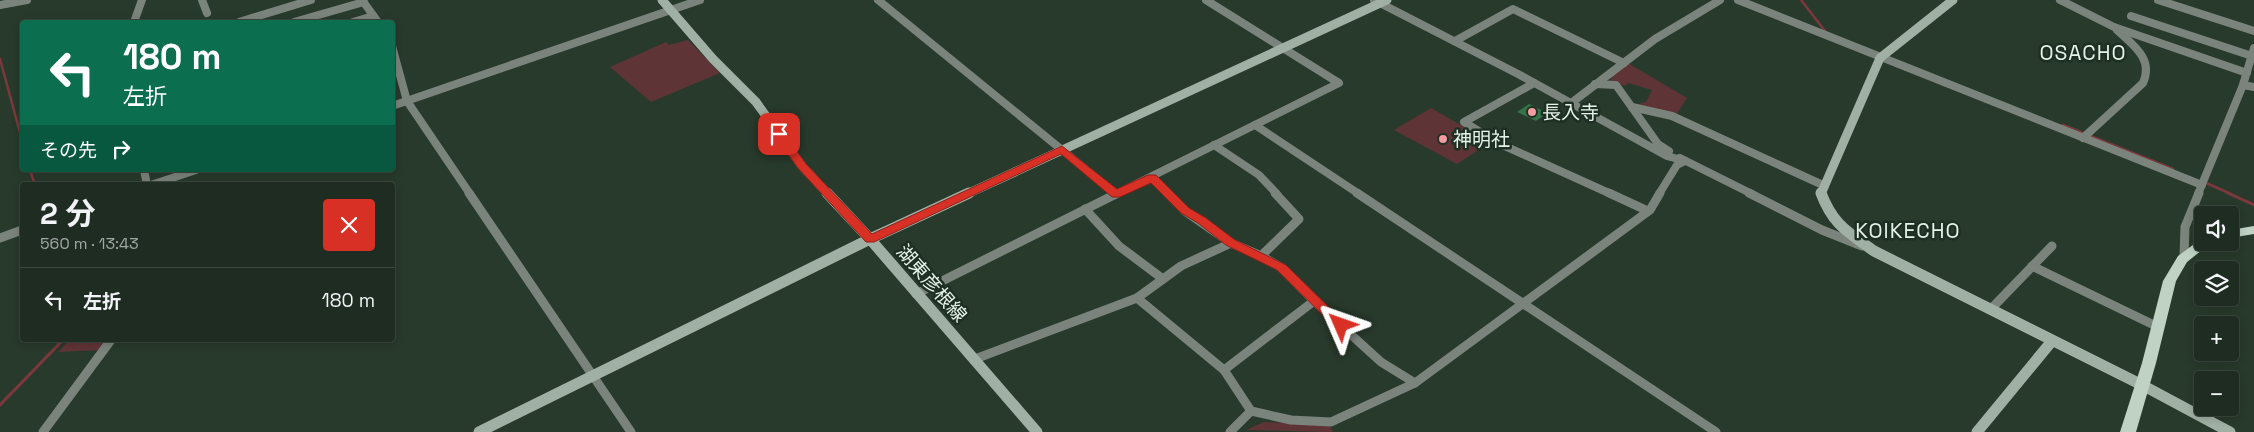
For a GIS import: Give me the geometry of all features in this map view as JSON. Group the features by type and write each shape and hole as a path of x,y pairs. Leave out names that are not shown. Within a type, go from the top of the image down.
{"main road":[{"path":"2239,232 2254,230"},
{"path":"2128,432 2144,386 2167,288 2174,272 2184,257 2194,250"}],"street":[{"path":"0,5 27,0"},
{"path":"135,20 142,0"},
{"path":"202,0 207,13"},
{"path":"246,20 311,0"},
{"name":"湖東彦根線","path":"662,0 713,60 756,102 802,166 870,239 1037,432"},
{"path":"395,105 700,0"},
{"path":"878,0 1116,194"},
{"path":"916,294 1116,194 1152,178 1339,83 1206,0"},
{"path":"1570,104 1655,39 1720,0"},
{"path":"1738,0 2086,135 2202,185"},
{"path":"1874,250 1836,223 1827,209 1821,193 1883,56 1954,0"},
{"path":"2060,0 2114,27 2247,73"},
{"path":"2158,0 2254,31"},
{"path":"301,20 363,1 376,19"},
{"path":"479,432 870,239 1283,48 1380,1 1446,39 1455,41 1667,156 1685,161"},
{"path":"1455,41 1514,9 1624,63"},
{"path":"2131,16 2253,52 2243,86 2185,227 2184,257"},
{"path":"2086,135 2143,83 2148,74 2142,53 2114,27"},
{"path":"395,57 407,101 631,432"},
{"path":"1534,83 1464,122 1496,142 1648,211"},
{"path":"1596,84 1610,83 1616,85 1658,144 1685,161 1822,230 1874,250 2144,386 2230,432"},
{"path":"2243,86 2254,88"},
{"path":"1632,107 1672,116 1825,186"},
{"path":"1255,125 1525,303 1716,432"},
{"path":"1214,145 1259,175 1299,219 1261,256"},
{"path":"1137,298 1224,370 1251,412 1334,427 1414,383 1648,211 1677,164 1685,161"},
{"path":"158,182 190,172"},
{"path":"1152,178 1185,211 1202,221 1230,243 1261,256 1282,268 1314,301 1381,362 1414,383"},
{"path":"1085,210 1119,246 1163,279"},
{"path":"0,238 20,231"},
{"path":"975,359 1137,298 1181,266 1230,243"},
{"path":"1990,310 2052,246"},
{"path":"2032,266 2158,327"},
{"path":"1224,370 1314,301"},
{"path":"1977,432 2052,341"},
{"path":"44,432 110,342"},
{"path":"1230,432 1251,412"}],"shaded area":[{"path":"688,40 720,73 651,102 610,67 666,42 669,45"},
{"path":"1626,62 1687,98 1676,115 1642,108 1639,104 1646,102 1652,90 1628,83 1625,86 1614,82 1608,76"},
{"path":"1431,108 1490,142 1457,164 1394,130"},
{"path":"67,342 106,342 100,350 58,352"},
{"path":"1264,422 1329,425 1333,432 1246,430"}],"building":[{"name":"長入寺","path":"1529,104 1547,113 1536,121 1517,112"}],"waterway":[{"path":"1801,0 1825,31"},
{"path":"0,59 20,133"},
{"path":"2063,125 2173,169"},
{"path":"31,172 34,182"},
{"path":"2204,182 2231,194"},
{"path":"2228,193 2254,205"},
{"path":"0,405 61,342"}],"place":[{"name":"長入寺","path":"1532,112"},
{"name":"神明社","path":"1443,139"}],"district":[{"name":"OSACHO","path":"2083,53"},
{"name":"KOIKECHO","path":"1908,231"}],"route":[{"path":"779,134 802,166 870,239 1062,149 1116,194 1152,178 1185,211 1202,221 1230,243 1261,256 1282,268 1341,325"}]}
